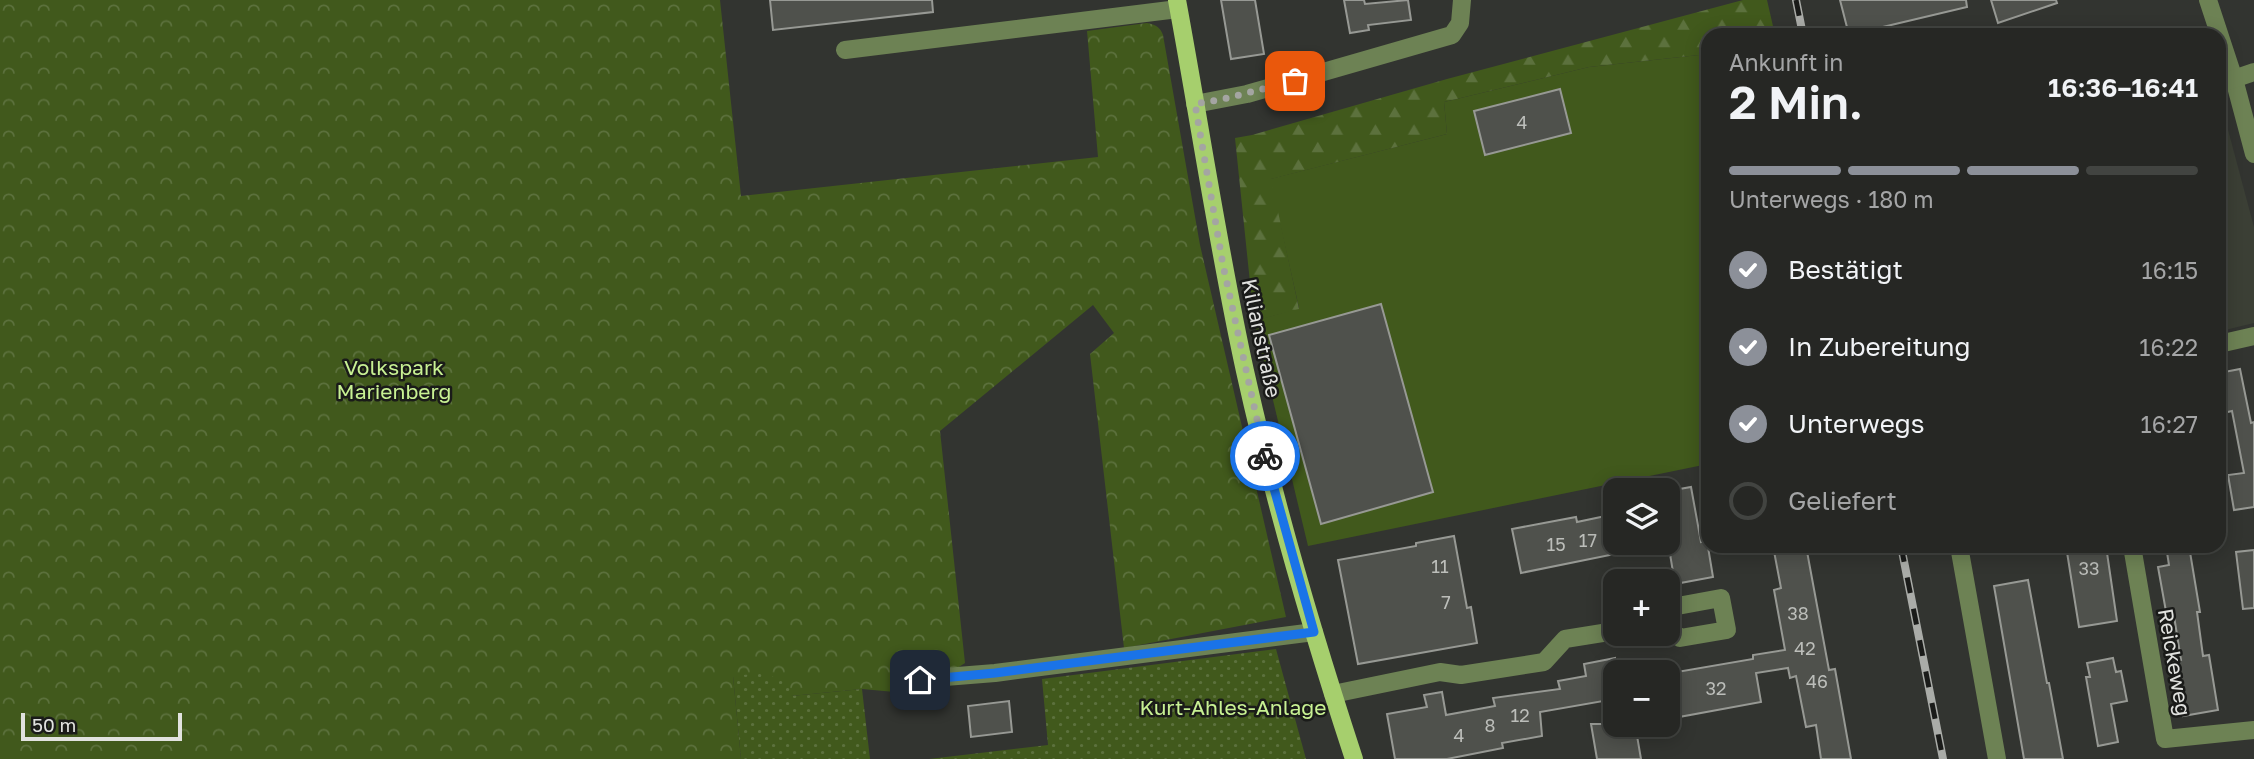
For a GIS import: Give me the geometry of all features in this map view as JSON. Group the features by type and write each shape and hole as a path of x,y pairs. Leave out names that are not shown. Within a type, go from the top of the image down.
{"main road":[{"name":"Kilianstraße","path":"1177,5 1245,371 1272,486 1354,759"}],"street":[{"path":"1195,104 1259,91 1452,35 1460,23 1462,0"},
{"path":"2208,0 2214,28"},
{"path":"845,50 1177,5"},
{"path":"2254,72 2226,82 2254,154"},
{"path":"2226,342 2254,336"},
{"path":"1960,553 1997,759"},
{"name":"Reickeweg","path":"2133,553 2165,738 2254,730"},
{"path":"1680,606 1721,598 1727,630 1680,638"},
{"path":"920,680 995,673 1314,632"},
{"path":"1333,694 1440,672 1461,675 1544,662 1565,639 1603,633"}],"shaded area":[{"path":"2226,122 2254,227 2254,323 2226,330"}],"green space":[{"name":"Volkspark Marienberg","path":"0,0 720,0 741,196 1098,157 1087,31 1147,23 1155,26 1163,35 1200,245 1286,617 1124,648 1090,354 1114,333 1093,305 940,431 965,663 917,694 862,689 791,696 733,676 741,759 0,759"},
{"path":"1743,0 1767,0 1773,28 1701,28 1701,55 1589,67 1444,102 1447,134 1271,179 1299,309 1254,321 1235,138"},
{"path":"1701,55 1701,465 1640,478 1603,478 1603,486 1308,546 1254,321 1299,308 1270,179 1447,134 1444,102 1589,67"},
{"name":"Kurt-Ahles-Anlage","path":"1276,649 1306,759 929,759 1048,745 1042,679"},
{"path":"763,673 789,683 791,696 862,689 870,759 741,759 733,676"}],"building":[{"path":"770,0 932,0 933,12 773,30"},
{"path":"1221,0 1255,0 1264,54 1231,59"},
{"path":"1344,0 1364,0 1365,4 1408,0 1411,20 1368,25 1369,30 1350,33"},
{"path":"1840,0 1966,0 1967,7 1878,28 1847,28"},
{"path":"1991,0 2056,0 2057,3 1998,23"},
{"path":"1560,89 1571,133 1485,155 1474,111"},
{"path":"1381,304 1433,492 1321,524 1269,335"},
{"path":"2240,369 2251,423 2254,422 2254,507 2234,510 2228,475 2244,473 2232,411 2226,412 2226,372"},
{"path":"1691,487 1701,553 1709,553 1713,577 1680,583 1680,569 1672,569 1670,555 1680,555 1680,489"},
{"path":"1576,517 1577,522 1603,517 1603,555 1610,555 1521,573 1512,529"},
{"path":"1454,536 1467,608 1471,607 1477,643 1358,664 1338,560"},
{"path":"2254,550 2254,608 2243,609 2236,552"},
{"path":"1774,553 1807,553 1829,670 1835,669 1851,759 1821,759 1816,725 1806,727 1796,676 1790,678 1788,668 1756,673 1761,702 1680,717 1680,671 1753,659 1753,655 1785,650 1774,590 1781,588"},
{"path":"2067,553 2107,553 2117,621 2079,627"},
{"path":"2167,553 2190,553 2200,612 2197,612 2203,656 2209,655 2218,710 2183,716 2174,661 2181,660 2174,616 2167,617 2158,567 2169,565"},
{"path":"2028,580 2063,759 2024,759 1994,586"},
{"path":"2113,658 2116,672 2121,671 2127,701 2111,704 2118,742 2098,746 2086,677 2090,677 2087,663"},
{"path":"1603,660 1603,701 1540,712 1542,736 1502,743 1503,748 1447,759 1395,759 1387,714 1427,707 1424,695 1442,692 1446,715 1495,706 1493,698 1560,689 1558,681 1586,676 1584,664"},
{"path":"1009,701 1012,732 971,737 968,706"},
{"path":"1591,724 1603,724 1603,737 1637,737 1641,759 1597,759"}],"railway":[{"path":"1796,0 1802,28"},
{"path":"1902,553 1943,759"}],"way so far":[{"path":"1265,456 1223,265 1195,104 1295,81"}],"route":[{"path":"920,680 995,673 1314,632 1265,456"}]}
